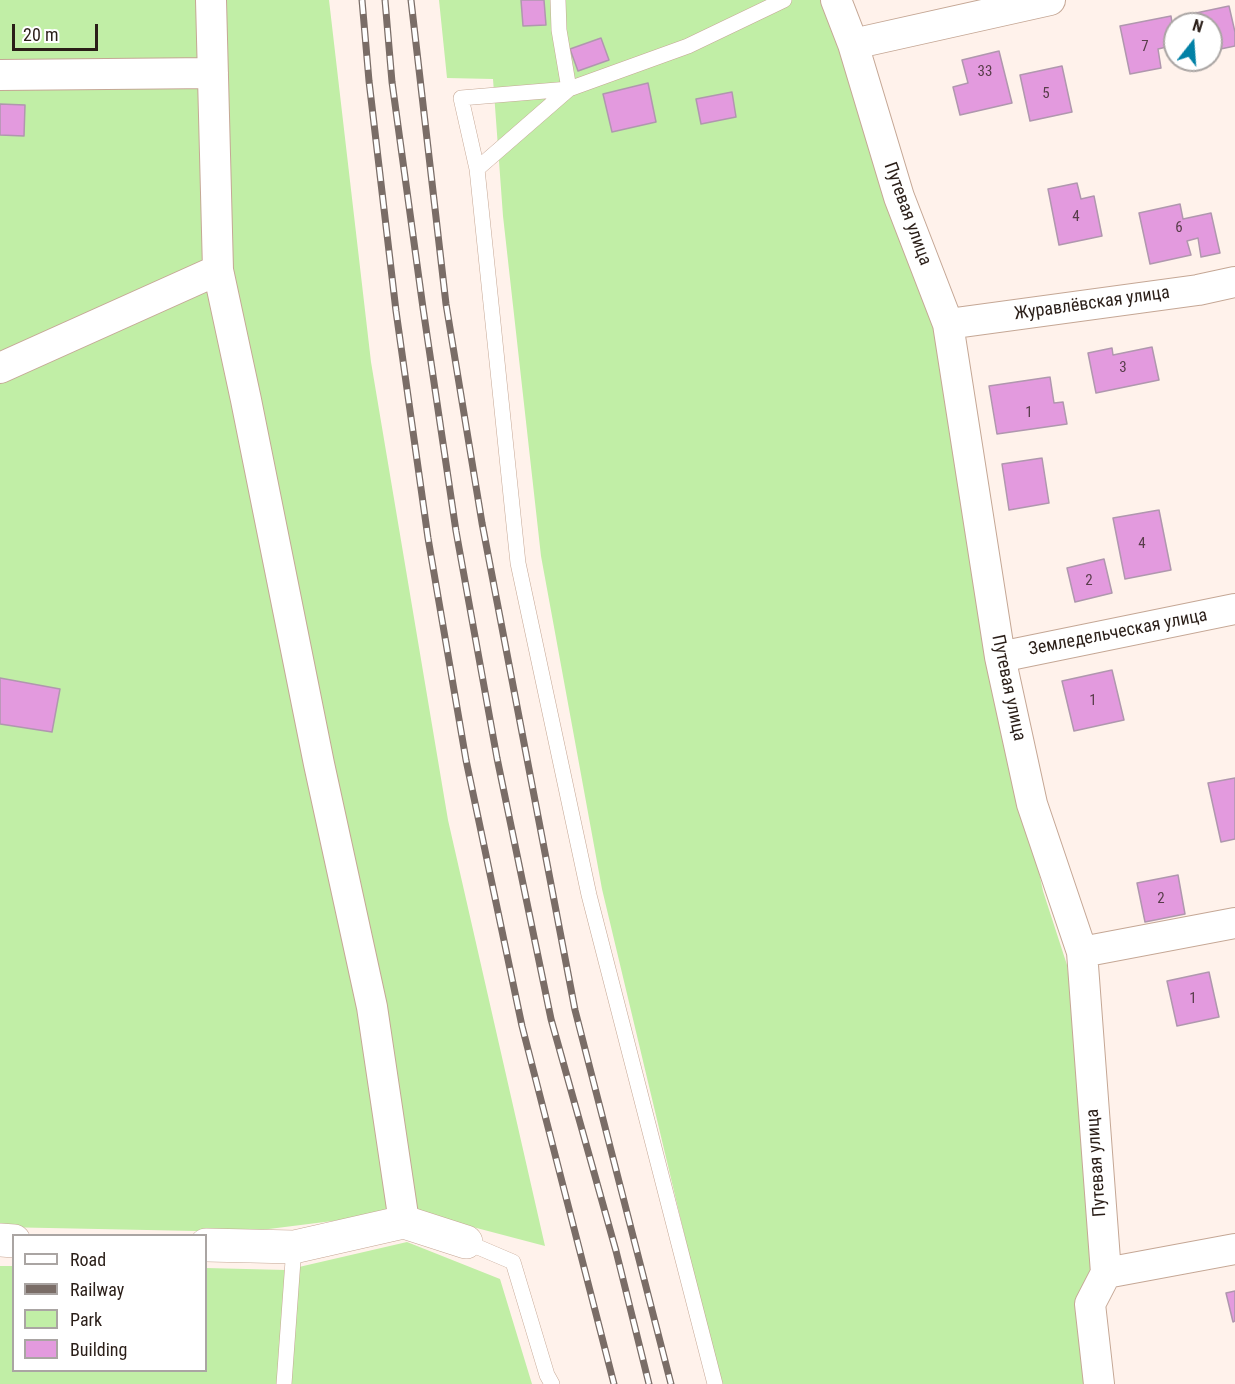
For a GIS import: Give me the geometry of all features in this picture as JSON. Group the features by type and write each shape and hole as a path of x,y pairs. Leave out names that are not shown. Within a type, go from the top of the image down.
{"street":[{"path":"211,0 218,270 319,764 372,1007 404,1222"},
{"name":"Путевая улица","path":"836,0 853,44 898,197 948,324 1000,657 1032,804 1082,952 1106,1273"},
{"path":"853,44 1050,0"},
{"path":"0,75 213,73"},
{"path":"0,368 218,270"},
{"name":"Журавлёвская улица","path":"948,324 1198,290 1235,282"},
{"name":"Земледельческая улица","path":"1000,657 1235,609"},
{"path":"1082,952 1235,923"},
{"path":"207,1245 294,1247 404,1222 466,1242"},
{"path":"1099,1384 1090,1304 1106,1273 1235,1249"}],"lane":[{"path":"558,0 559,30 569,89"},
{"path":"715,1384 589,896 518,562 477,169 461,98 569,89 688,46 784,0"},
{"path":"477,169 569,89"},
{"path":"466,1242 513,1262 547,1375 552,1384"},
{"path":"284,1384 294,1247"}],"green space":[{"path":"0,0 329,0 371,362 448,820 545,1246 412,1211 245,1232 0,1227"},
{"path":"439,0 824,0 940,310 966,534 1043,891 1067,965 1100,1243 1088,1384 720,1384 602,889 541,556 503,216 493,79 447,78"},
{"path":"407,1242 500,1279 532,1384 0,1384 0,1266 12,1266 12,1372 207,1372 207,1268 286,1270"}],"building":[{"path":"521,0 544,0 546,25 523,26"},
{"path":"1229,6 1235,32 1235,46 1223,48 1223,12 1201,12"},
{"path":"1163,18 1163,48 1158,49 1161,68 1130,74 1120,26"},
{"path":"601,38 609,60 578,71 570,49"},
{"path":"999,51 1012,103 960,115 953,87 968,83 962,60"},
{"path":"1062,66 1072,112 1030,121 1020,75"},
{"path":"648,83 656,122 612,132 603,94"},
{"path":"732,92 736,117 701,124 696,99"},
{"path":"0,104 25,105 24,136 0,135"},
{"path":"1077,183 1081,199 1094,196 1102,236 1059,245 1048,189"},
{"path":"1180,204 1183,219 1211,213 1220,253 1201,257 1198,238 1187,241 1191,255 1150,264 1139,213"},
{"path":"1152,347 1159,380 1096,393 1088,353 1112,348 1113,355"},
{"path":"1050,377 1054,403 1063,402 1067,424 997,434 989,386"},
{"path":"1042,458 1049,503 1009,510 1002,464"},
{"path":"1159,510 1171,570 1125,579 1113,518"},
{"path":"1104,559 1112,593 1075,602 1067,568"},
{"path":"1112,670 1124,720 1074,731 1062,681"},
{"path":"0,678 60,689 52,732 0,724"},
{"path":"1235,778 1235,839 1221,842 1208,783"},
{"path":"1178,875 1185,914 1145,922 1137,883"},
{"path":"1209,972 1219,1017 1177,1026 1167,981"},
{"path":"1235,1291 1235,1321 1233,1322 1226,1293"}],"railway":[{"path":"362,0 369,81 396,311 428,538 466,760 522,1026 614,1384"},
{"path":"385,0 392,82 423,308 456,531 497,758 551,1019 616,1251 649,1384"},
{"path":"411,0 446,304 482,523 575,1010 671,1384"}]}
